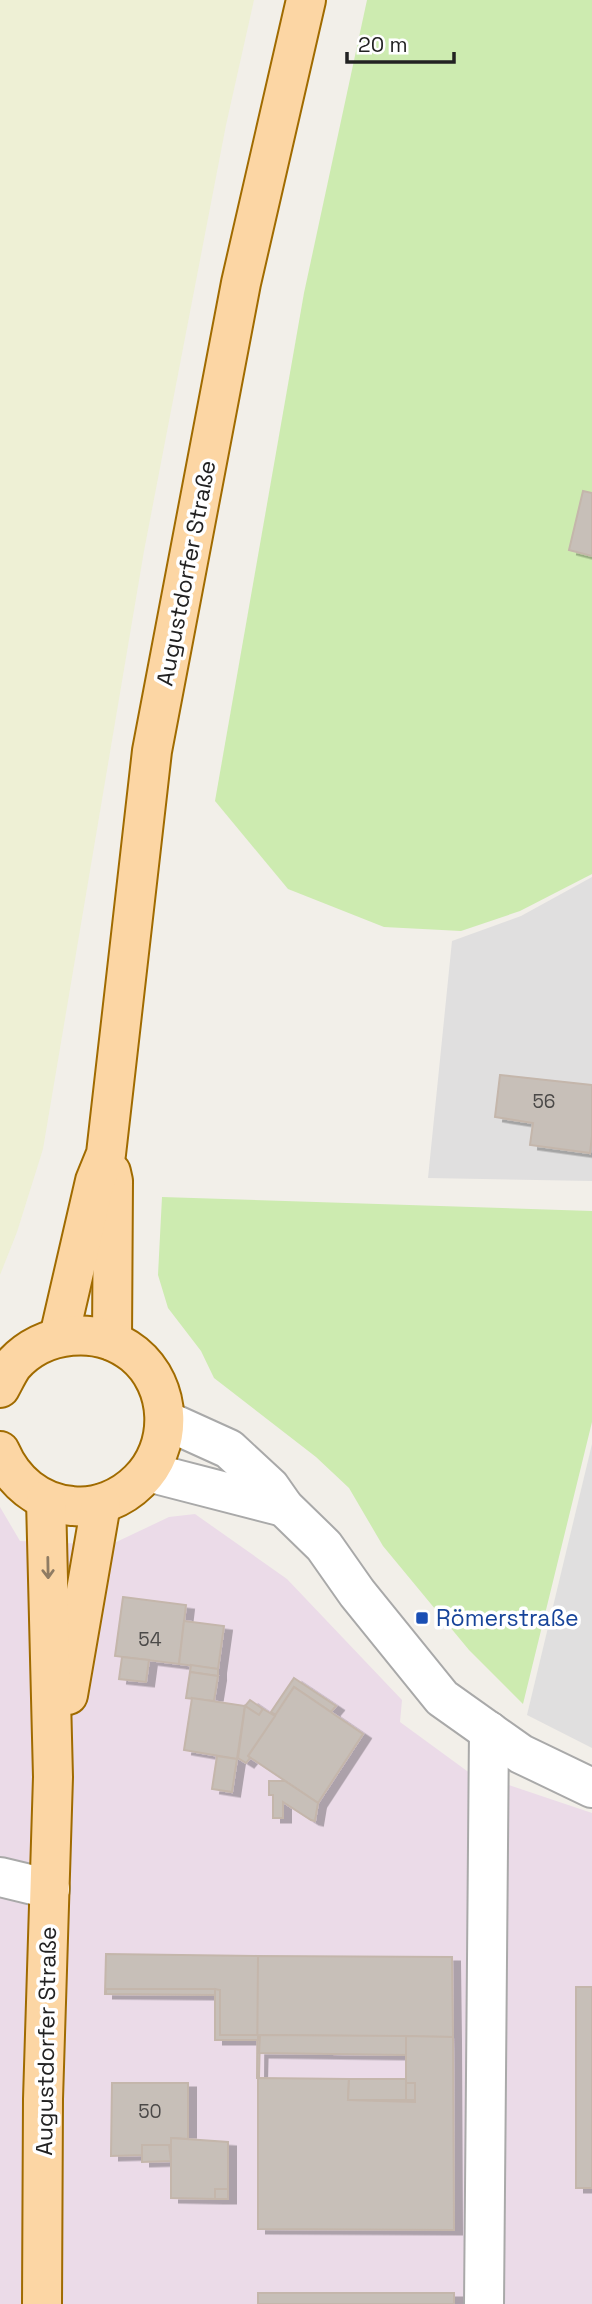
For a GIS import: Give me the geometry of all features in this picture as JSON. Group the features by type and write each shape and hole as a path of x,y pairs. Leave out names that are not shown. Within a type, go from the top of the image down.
{"main road":[{"name":"Augustdorfer Straße","path":"60,1337 95,1181 106,1154 152,751 241,283 306,0"},
{"name":"Augustdorfer Straße","path":"106,1154 113,1181 112,1341"},
{"path":"0,1451 7,1466 24,1486 46,1500 73,1507 101,1504 127,1492 148,1472 161,1447 165,1420 162,1396 150,1373 134,1354 112,1341 86,1335 60,1337 34,1348 4,1372"},
{"name":"Augustdorfer Straße","path":"42,2304 43,2099 53,1777 46,1500"},
{"name":"Augustdorfer Straße","path":"53,1777 101,1504"}],"street":[{"path":"165,1420 229,1449 270,1488 324,1546 357,1593 443,1698 539,1764 592,1788"},
{"path":"148,1472 285,1507"},
{"path":"484,2304 489,1731"},
{"path":"0,1877 50,1889"}],"shaded area":[{"path":"592,877 592,1181 428,1178 452,941 521,916"},
{"path":"592,1444 592,1748 527,1715"},
{"path":"0,1507 20,1541 110,1545 169,1517 195,1514 287,1579 402,1700 400,1722 467,1771 592,1813 592,2304 0,2304"}],"green space":[{"path":"0,0 254,0 226,125 144,551 43,1149 17,1232 0,1275"},
{"path":"367,0 592,0 592,874 520,911 461,931 384,927 288,889 215,801 304,293"},
{"path":"162,1197 592,1211 592,1422 523,1704 469,1650 383,1546 349,1488 316,1457 214,1378 201,1351 168,1308 158,1275"}],"building":[{"path":"583,491 592,493 592,556 569,550"},
{"path":"500,1075 592,1085 590,1153 530,1145 533,1123 495,1117"},
{"path":"123,1597 186,1605 179,1664 115,1656"},
{"path":"184,1621 224,1626 218,1669 179,1664"},
{"path":"122,1657 149,1660 146,1682 119,1679"},
{"path":"191,1665 218,1669 218,1676 190,1672"},
{"path":"190,1672 218,1676 214,1701 186,1698"},
{"path":"294,1678 336,1706 331,1712 294,1687 276,1715 271,1712"},
{"path":"294,1687 363,1734 318,1803 248,1756"},
{"path":"192,1698 245,1706 237,1759 184,1750"},
{"path":"250,1700 263,1709 259,1715 245,1706"},
{"path":"245,1706 259,1715 263,1709 275,1716 246,1763 238,1758"},
{"path":"217,1756 237,1759 232,1792 212,1789"},
{"path":"269,1781 285,1781 318,1803 315,1821 283,1802 283,1818 273,1818 273,1795 269,1795"},
{"path":"106,1954 258,1956 258,2035 220,2035 220,1990 106,1989 105,1994"},
{"path":"258,1956 452,1957 453,2037 260,2035 257,2078"},
{"path":"576,1987 592,1987 592,2188 576,2188"},
{"path":"106,1989 215,1989 215,1995 106,1994"},
{"path":"215,1989 220,1990 220,2035 258,2035 258,2040 215,2040"},
{"path":"260,2035 406,2036 406,2055 259,2053"},
{"path":"406,2036 453,2037 454,2230 258,2229 258,2078 349,2079 348,2100 415,2102 415,2083 406,2083"},
{"path":"349,2079 406,2079 406,2100 348,2100"},
{"path":"112,2083 188,2083 188,2139 171,2138 171,2152 169,2145 142,2145 142,2155 111,2156"},
{"path":"406,2083 415,2083 415,2100 406,2100"},
{"path":"171,2138 228,2142 228,2189 215,2189 215,2199 171,2198"},
{"path":"142,2145 169,2145 171,2161 142,2162"},
{"path":"215,2189 228,2189 228,2199 215,2199"},
{"path":"258,2293 454,2293 454,2304 258,2304"}],"place":[{"name":"Römerstraße","path":"422,1618"}]}
